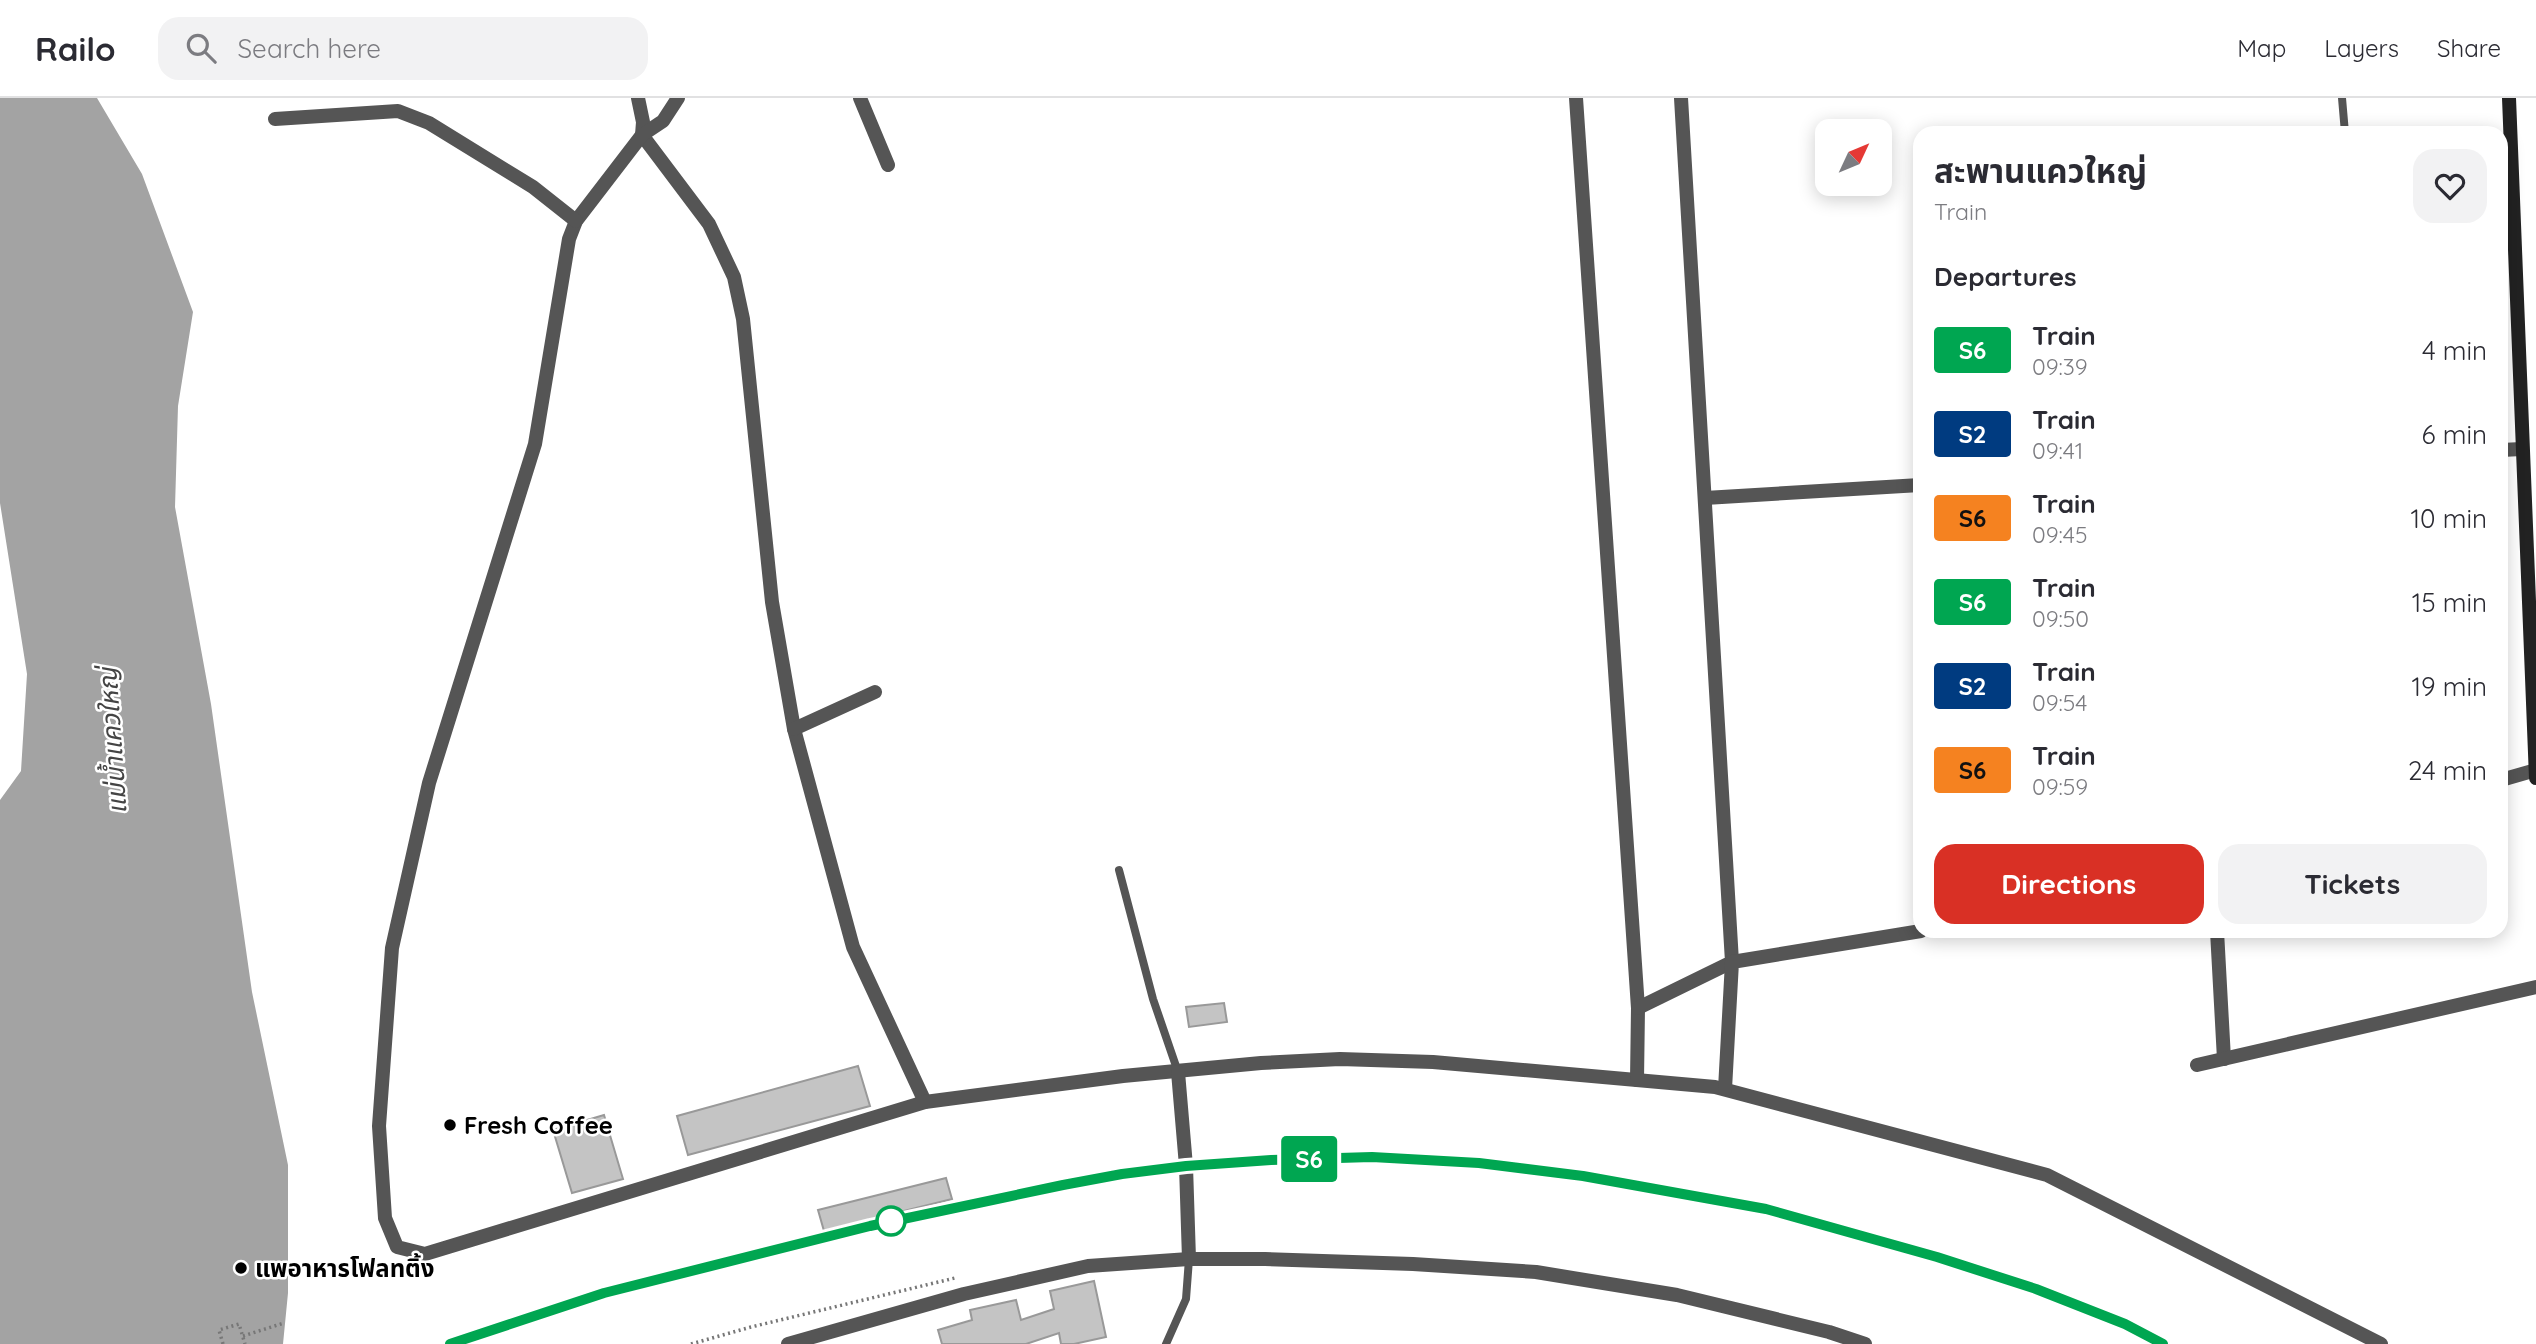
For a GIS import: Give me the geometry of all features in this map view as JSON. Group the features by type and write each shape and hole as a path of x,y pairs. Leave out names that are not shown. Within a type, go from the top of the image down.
{"main road":[{"path":"2509,98 2536,778"}],"street":[{"path":"638,98 643,122 642,135 709,224 734,277 744,332 772,602 794,729 853,947 925,1102"},
{"path":"678,98 663,121 642,135 576,221 569,239 535,444 429,783 392,948 379,1126 385,1218 397,1247 425,1254 925,1102 1124,1076 1261,1063 1340,1059 1433,1062 1725,1089 2047,1175 2381,1344"},
{"path":"860,98 888,165"},
{"path":"1576,98 1638,1008 1637,1080"},
{"path":"1681,98 1732,962 1725,1089"},
{"path":"275,119 398,111 429,123 533,187 576,221"},
{"path":"2508,450 2522,449"},
{"path":"1705,498 1913,485"},
{"path":"794,729 875,692"},
{"path":"2508,778 2536,770"},
{"path":"1638,1008 1732,962 1913,932"},
{"path":"2217,938 2224,1059"},
{"path":"2197,1065 2536,988"},
{"path":"1178,1072 1186,1166 1189,1259"},
{"path":"788,1344 964,1294 1088,1266 1189,1259 1386,1263 1536,1272 1677,1295 1829,1332 1864,1344"}],"lane":[{"path":"2342,98 2344,126"},
{"path":"1119,870 1153,999 1178,1072"},
{"path":"1166,1344 1186,1299 1189,1259"}],"path":[{"path":"242,1336 284,1323"},
{"path":"223,1344 219,1330 239,1324 245,1344"}],"water":[{"name":"แม่น้ำแควใหญ่","path":"0,98 97,98 142,174 193,312 178,406 175,507 211,704 252,992 288,1165 288,1293 283,1344 0,1344 0,800 21,771 27,674 0,503"}],"building":[{"path":"1224,1003 1227,1022 1189,1027 1186,1007"},
{"path":"858,1066 870,1106 688,1155 677,1116"},
{"path":"604,1115 623,1179 572,1193 553,1130"},
{"path":"946,1178 952,1199 824,1231 818,1210"},
{"path":"1094,1281 1106,1337 1061,1344 1059,1333 1026,1344 942,1344 938,1330 972,1320 970,1310 1016,1300 1021,1320 1054,1309 1050,1291"}],"railway":[{"path":"450,1344 646,1281 867,1227 1036,1190 1181,1165 1247,1159 1344,1156 1437,1160 1563,1172 1751,1206 1812,1221 1984,1272 2057,1297 2163,1344"}],"train":[{"name":"S6","path":"450,1344 604,1293 870,1226 1063,1185 1186,1166 1372,1157 1479,1163 1583,1176 1766,1209 1857,1233 2036,1289 2125,1324 2163,1344"}],"place":[{"name":"Fresh Coffee","path":"450,1125"},
{"name":"แพอาหารโฟลทติ้ง","path":"241,1268"}]}
